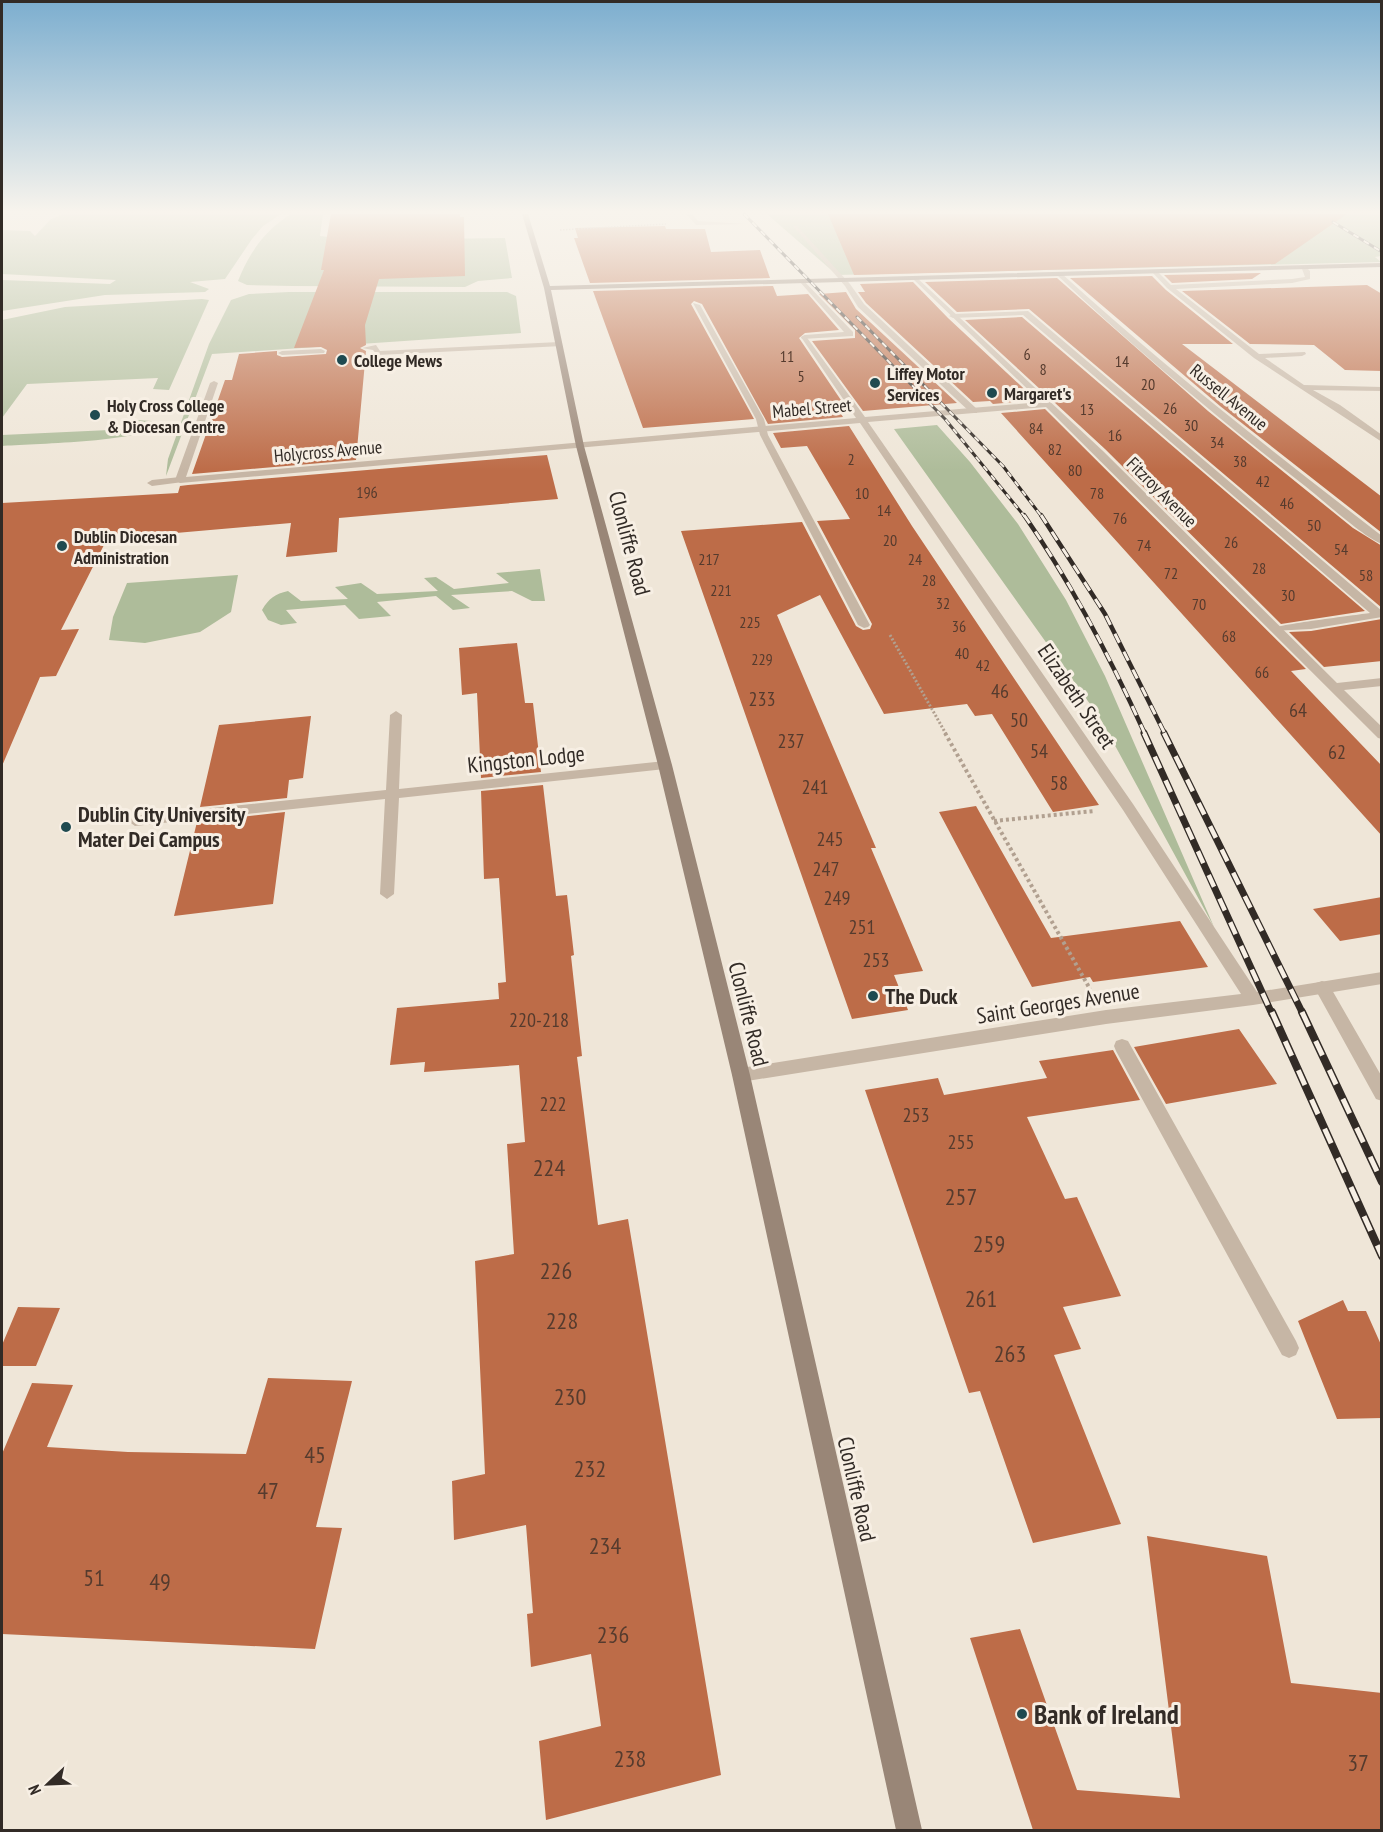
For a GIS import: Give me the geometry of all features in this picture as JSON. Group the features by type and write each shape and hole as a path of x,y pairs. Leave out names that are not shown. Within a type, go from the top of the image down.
{"main road":[{"name":"Clonliffe Road","path":"549,299 580,446 665,765 741,1075 909,1830"}],"street":[{"name":"Elizabeth Street","path":"819,299 850,334 805,337 1128,807 1253,999"},
{"path":"857,299 974,411"},
{"name":"Fitzroy Avenue","path":"936,299 1100,453 1382,735"},
{"name":"Russell Avenue","path":"1087,299 1300,478 1382,541"},
{"path":"1185,299 1257,356 1382,439"},
{"path":"696,305 760,419 762,430 864,625"},
{"path":"953,316 1025,313 1380,614"},
{"path":"366,348 376,347 377,353 558,344"},
{"path":"282,353 321,351"},
{"path":"1257,356 1302,354"},
{"path":"180,480 214,383"},
{"path":"1302,387 1382,389"},
{"name":"Mabel Street","path":"580,446 1047,404"},
{"name":"Holycross Avenue","path":"152,483 580,446"},
{"path":"1276,629 1311,626 1380,614"},
{"path":"1335,687 1382,682"},
{"path":"387,894 396,715"},
{"name":"Kingston Lodge","path":"135,821 665,765"},
{"name":"Saint Georges Avenue","path":"741,1075 1106,1017 1253,999 1382,978"},
{"path":"1322,987 1382,1094"},
{"path":"1122,1046 1289,1348"}],"path":[{"path":"890,634 1091,991"},
{"path":"994,821 1100,811"}],"green space":[{"path":"2,299 76,299 2,311"},
{"path":"516,299 521,333 212,354 166,476 168,459 209,344 231,300"},
{"path":"209,300 169,390 153,389 158,378 27,384 2,418 2,320 65,307"},
{"path":"136,420 151,421 156,426 130,436 108,439 2,446 2,435 131,429"},
{"path":"937,425 970,462 1018,524 1066,600 1105,676 1214,927 1100,718 894,429"},
{"path":"540,569 545,601 532,601 512,591 451,595 470,608 453,610 436,596 377,602 391,616 359,619 345,605 286,610 297,623 281,625 268,620 262,610 273,597 288,591 301,601 348,599 335,587 361,583 377,594 438,591 424,578 436,577 454,589 509,583 496,573"},
{"path":"238,575 231,612 200,632 145,643 109,640 113,617 127,583"}],"building":[{"path":"313,299 373,299 365,325 366,345 360,348 366,351 356,460 192,474 225,380 232,380 239,354 277,351 277,355 282,357 326,354 327,350 321,347 294,348"},
{"path":"596,299 813,299 839,330 805,333 799,338 849,412 840,412 843,417 768,424 702,304 694,301 691,304 754,419 643,428"},
{"path":"824,299 850,299 856,309 957,403 863,411 812,341 855,338 855,330"},
{"path":"863,299 930,299 1036,400 993,404 990,401 973,402"},
{"path":"944,299 1081,299 1208,411 1353,528 1382,546 1382,608 1029,309 957,312"},
{"path":"1095,299 1178,299 1233,344 1182,344 1382,497 1382,533 1220,406"},
{"path":"1193,299 1382,299 1382,371 1345,370 1314,345 1250,344"},
{"path":"1022,317 1365,611 1281,624 1105,449 965,320"},
{"path":"1045,409 1306,669 1291,671 1382,766 1382,836 1001,413"},
{"path":"849,426 912,526 1099,805 1053,812 992,714 975,716 967,704 884,714 820,595 777,615 876,848 871,848 923,971 894,975 908,1010 852,1019 681,531 802,522 856,626 863,630 870,629 872,624 817,521 850,519 807,446 781,448 773,433"},
{"path":"547,455 558,499 339,518 337,552 286,557 291,523 107,539 61,630 79,629 56,676 40,677 2,766 2,503 178,493 180,486 188,485"},
{"path":"1382,619 1382,661 1324,667 1289,632 1311,631"},
{"path":"517,643 525,703 533,703 541,772 481,778 477,693 462,695 459,648"},
{"path":"311,716 303,778 289,780 287,798 200,807 219,725"},
{"path":"543,785 556,896 567,895 582,1056 577,1057 598,1225 628,1219 721,1775 546,1820 539,1741 601,1726 591,1654 531,1667 527,1614 533,1613 526,1525 454,1540 452,1481 485,1474 475,1261 514,1254 507,1144 525,1142 519,1065 424,1072 425,1062 390,1065 397,1008 499,999 498,983 506,982 499,878 484,879 481,791"},
{"path":"976,806 1051,938 1180,921 1208,967 1093,982 1090,977 1032,987 939,812"},
{"path":"285,812 273,904 174,916 197,822"},
{"path":"1382,897 1382,934 1340,941 1313,909"},
{"path":"1239,1029 1277,1084 1166,1104 1134,1047"},
{"path":"1113,1050 1140,1100 1027,1117 1065,1199 1077,1197 1121,1296 1063,1307 1081,1349 1054,1355 1121,1524 1033,1543 980,1391 969,1393 865,1090 938,1078 944,1095 1047,1078 1039,1061"},
{"path":"1343,1300 1348,1311 1366,1311 1382,1347 1382,1418 1337,1419 1298,1321"},
{"path":"18,1307 60,1308 36,1366 2,1366 2,1345"},
{"path":"268,1378 352,1381 316,1527 342,1528 315,1649 2,1634 2,1454 32,1383 73,1385 47,1447 128,1452 246,1454"},
{"path":"1147,1536 1267,1556 1291,1683 1382,1693 1382,1830 1033,1830 970,1638 1020,1629 1077,1790 1180,1798"}],"railway":[{"path":"828,299 945,419 1025,517"},
{"path":"857,317 1003,466 1042,517"},
{"path":"1024,515 1042,541 1089,622 1145,734"},
{"path":"1041,515 1105,614 1165,734"},
{"path":"1144,733 1272,1014"},
{"path":"1164,733 1303,1014"},
{"path":"1272,1012 1382,1256"},
{"path":"1302,1012 1382,1182"}],"place":[{"name":"College Mews","path":"342,360"},
{"name":"Liffey Motor Services","path":"875,383"},
{"name":"Margaret's","path":"992,393"},
{"name":"Holy Cross College & Diocesan Centre","path":"95,415"},
{"name":"Dublin Diocesan Administration","path":"62,546"},
{"name":"Dublin City University Mater Dei Campus","path":"66,827"},
{"name":"The Duck","path":"873,996"},
{"name":"Bank of Ireland","path":"1022,1714"}]}
